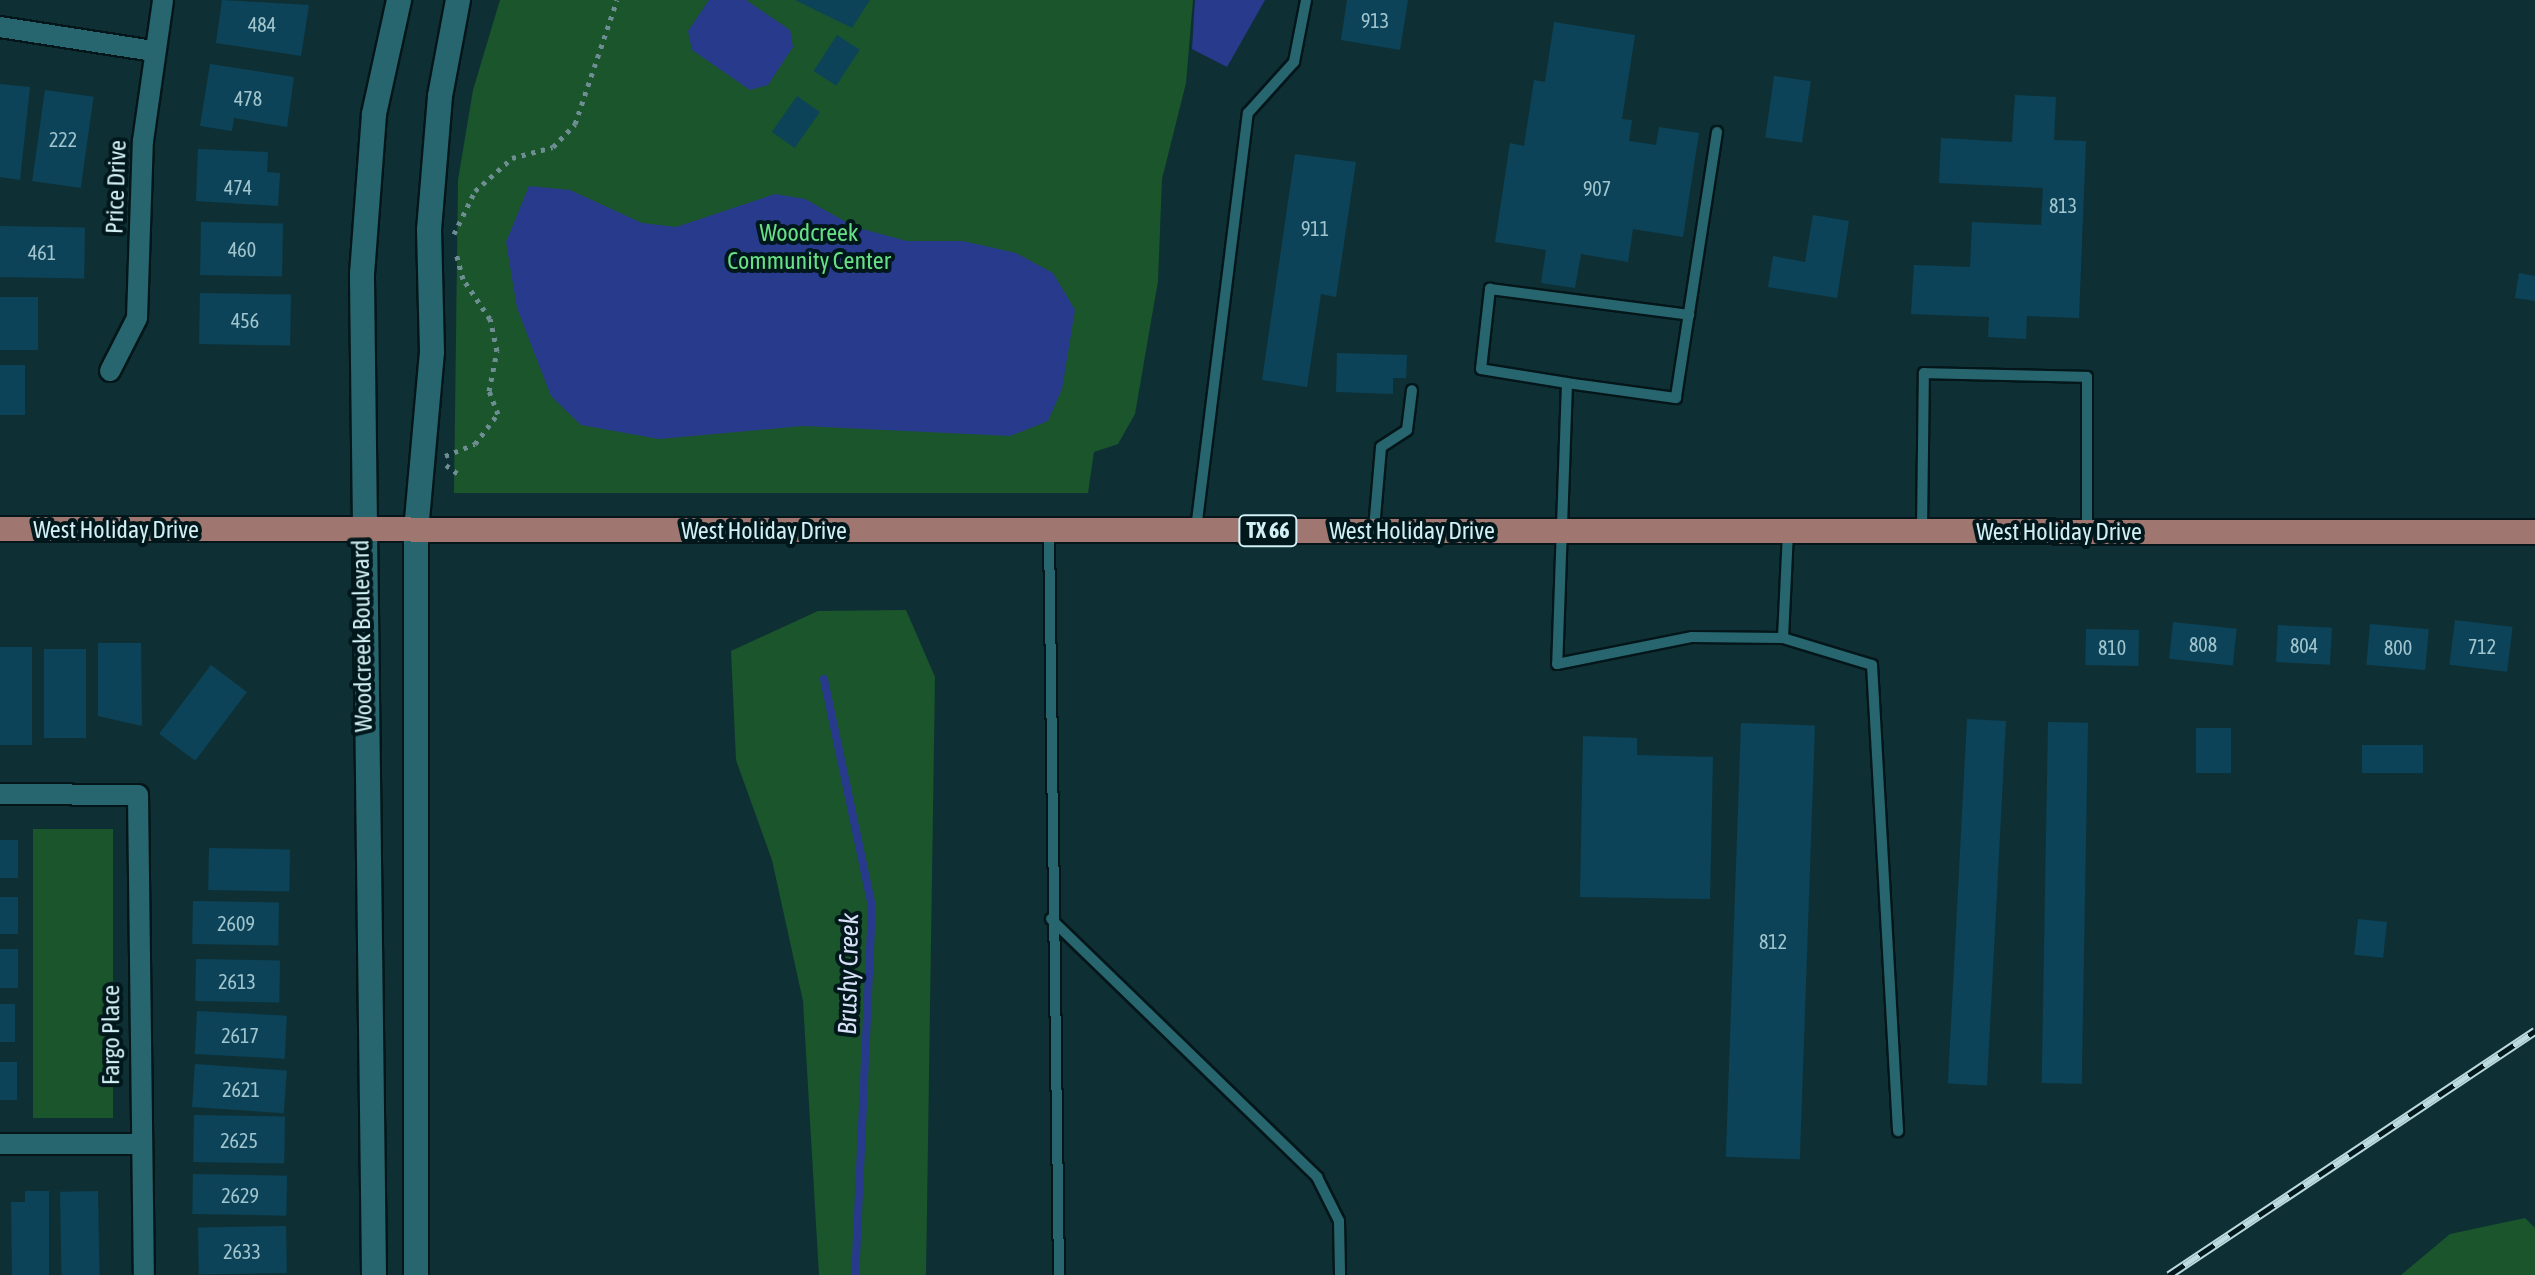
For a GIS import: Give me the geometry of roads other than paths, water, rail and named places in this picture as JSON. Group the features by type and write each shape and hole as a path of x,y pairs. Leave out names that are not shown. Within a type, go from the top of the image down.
{"main road":[{"name":"West Holiday Drive","path":"0,529 2535,532"}],"street":[{"name":"Price Drive","path":"110,371 137,318 140,179 154,51 163,0"},
{"name":"Woodcreek Boulevard","path":"374,1275 360,530 366,184 385,45 399,0"},
{"name":"Woodcreek Boulevard","path":"416,1275 416,531 432,352 430,216 458,0"},
{"path":"0,27 154,51"},
{"name":"Fargo Place","path":"0,794 138,795 137,1144 144,1275"},
{"path":"0,1144 137,1144"}],"lane":[{"path":"1195,531 1248,113 1294,62 1306,0"},
{"path":"1689,315 1490,289 1481,369 1676,398 1689,315 1717,132"},
{"path":"1922,532 1924,373 2087,377 2087,532"},
{"path":"1567,383 1557,664 1692,637 1783,638 1872,665 1898,1131"},
{"path":"1374,531 1381,447 1407,430 1412,390"},
{"path":"1049,531 1051,919 1059,1275"},
{"path":"1783,638 1788,532"},
{"path":"1051,919 1317,1177 1339,1221 1340,1275"}],"water":[{"path":"709,0 746,0 790,30 793,47 768,85 750,90 692,50 688,31"},
{"path":"1195,0 1265,0 1227,67 1192,49"},
{"path":"529,186 570,190 642,223 676,227 775,194 805,199 855,227 907,241 963,241 1016,253 1053,273 1075,310 1062,389 1048,421 1010,436 803,426 659,439 581,425 551,396 517,308 506,242"}],"waterway":[{"name":"Brushy Creek","path":"824,679 872,906 855,1275"}],"railway":[{"path":"2169,1275 2535,1031"}],"park label":[{"name":"Woodcreek Community Center","path":"809,247"}]}
